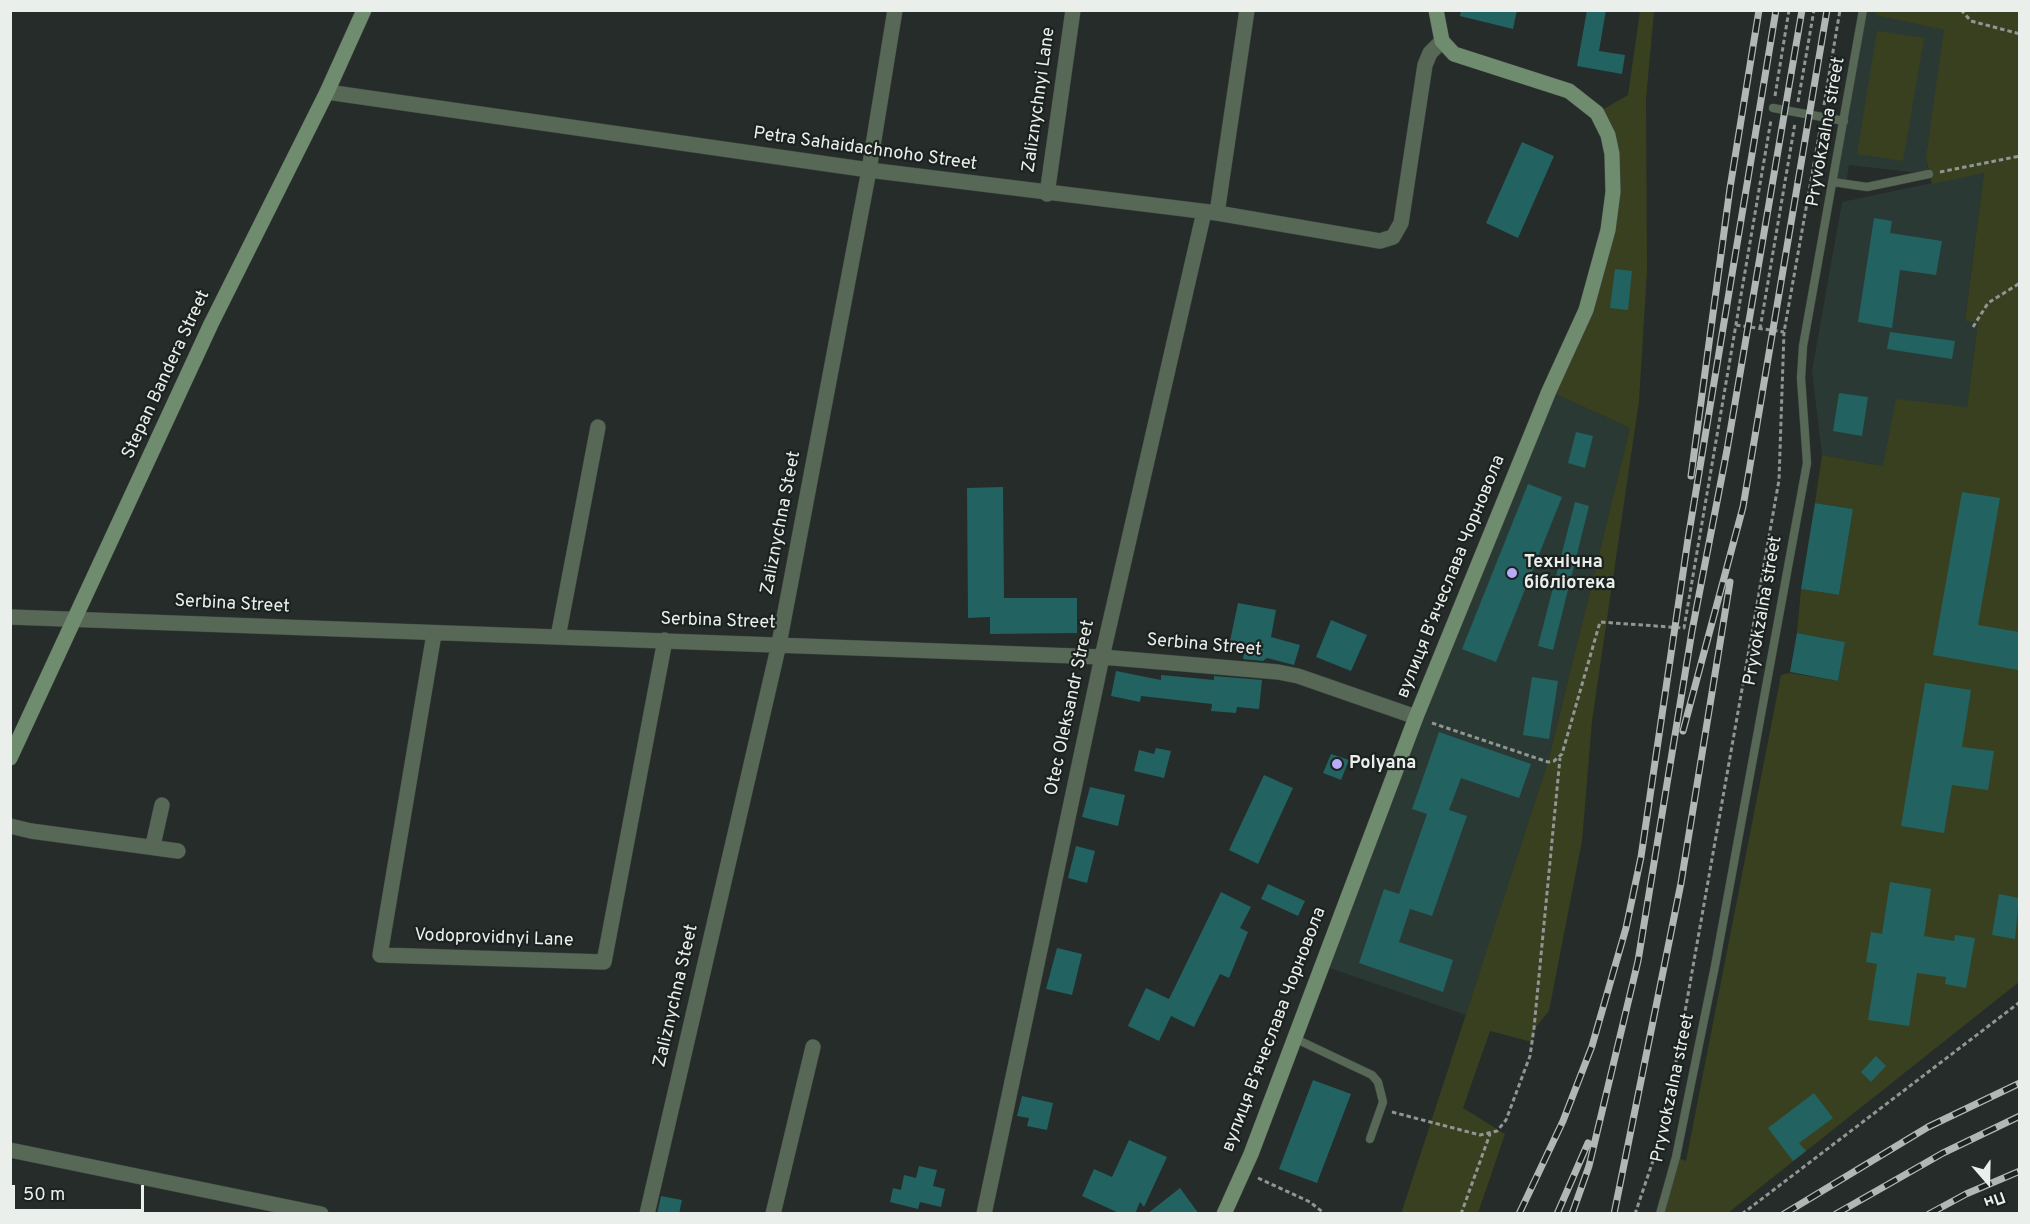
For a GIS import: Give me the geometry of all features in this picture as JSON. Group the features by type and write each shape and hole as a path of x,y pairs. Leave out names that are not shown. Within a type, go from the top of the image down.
{"street":[{"name":"Stepan Bandera Street","path":"10,759 211,324 327,92 364,10"},
{"name":"Zaliznychna Steet","path":"647,1214 779,644 869,170 895,10"},
{"name":"Zaliznychnyi Lane","path":"1047,194 1073,10"},
{"name":"Otec Oleksandr Street","path":"984,1214 1102,657 1211,212 1247,10"},
{"path":"1436,10 1442,41"},
{"name":"Petra Sahaidachnoho Street","path":"327,92 869,170 1047,194 1211,212 1380,241 1396,234 1401,223 1425,65 1430,53 1442,41"},
{"name":"вулиця Вʼячеслава Чорновола","path":"1224,1214 1243,1170 1416,717 1549,391 1586,310 1603,253 1613,192 1611,143 1601,120 1586,102 1562,88 1459,56 1450,51 1442,41"},
{"path":"558,637 598,427"},
{"name":"Serbina Street","path":"10,617 1102,657 1278,672 1298,676 1416,717"},
{"name":"Vodoprovidnyi Lane","path":"434,634 380,955 604,962 665,640"},
{"path":"153,845 162,805"},
{"path":"10,826 31,831 178,850"},
{"path":"773,1214 813,1047"},
{"path":"10,1150 321,1214"}],"lane":[{"name":"Pryvokzalna street","path":"1660,1214 1676,1157 1715,966 1807,463 1802,378 1803,346 1863,10"},
{"path":"1773,108 1844,121"},
{"path":"1833,182 1867,187 1929,174"},
{"path":"1293,1037 1372,1075 1383,1092 1381,1109 1370,1139"}],"path":[{"path":"1461,1214 1490,1134 1506,1120 1530,1056 1560,758 1600,622 1605,620 1684,628 1789,10"},
{"path":"1760,329 1814,10"},
{"path":"1635,1214 1658,1146 1679,1046 1779,480 1784,332 1840,10"},
{"path":"1961,10 1971,21 2019,33"},
{"path":"1929,174 2019,156"},
{"path":"1973,327 1988,303 2019,283"},
{"path":"1736,325 1784,332"},
{"path":"1416,717 1548,762 1560,758"},
{"path":"1742,1214 2019,1002"},
{"path":"1381,1109 1464,1133 1490,1134"},
{"path":"1243,1170 1311,1202 1325,1214"}],"shaded area":[{"path":"1863,11 1877,11 1877,15 1945,30 1926,157 1929,174 1849,165 1846,184 1833,182"},
{"path":"1984,172 1965,321 1978,323 1967,407 1883,466 1822,455 1812,371 1842,202"},
{"path":"1549,391 1630,428 1548,762 1466,1015 1321,965"}],"green space":[{"path":"1640,11 1654,11 1646,99 1647,271 1639,401 1592,721 1582,841 1549,1011 1535,1028 1532,1042 1490,1031 1463,1108 1505,1134 1478,1213 1401,1214 1548,762 1630,428 1549,391 1577,329 1613,192 1597,113 1628,95"},
{"path":"1877,11 2019,11 2019,982 1728,1213 1660,1214 1676,1157 1686,1161 1781,675 1789,673 1838,681 1845,642 1797,633 1801,589 1839,595 1853,509 1815,503 1822,455 1883,466 1896,399 1967,407 1978,323 1965,321 1984,173 1932,184 1926,157 1944,30 1876,15"},
{"path":"1877,31 1924,38 1903,161 1857,154"}],"building":[{"path":"1461,10 1517,10 1513,29 1460,16"},
{"path":"1587,10 1606,10 1599,51 1625,55 1622,74 1577,66"},
{"path":"1522,142 1554,156 1518,238 1486,223"},
{"path":"1874,218 1892,221 1890,233 1942,241 1936,275 1900,270 1892,328 1858,322"},
{"path":"1615,269 1632,271 1628,310 1610,308"},
{"path":"1890,332 1955,341 1952,359 1887,349"},
{"path":"1839,393 1868,397 1862,436 1833,431"},
{"path":"1576,432 1593,436 1585,468 1568,463"},
{"name":"Технічна бібліотека","path":"1528,484 1562,497 1496,662 1462,649"},
{"path":"1003,487 1004,598 1077,598 1077,633 990,634 990,617 968,618 967,488"},
{"path":"1962,492 2000,498 1978,625 2019,632 2018,670 1933,655"},
{"path":"1575,502 1589,506 1553,650 1538,646"},
{"path":"1815,503 1853,509 1839,595 1801,589"},
{"path":"1238,603 1276,610 1271,637 1300,645 1294,665 1267,658 1263,661 1243,659 1246,644 1230,641"},
{"path":"1331,620 1367,635 1351,671 1316,657"},
{"path":"1797,633 1845,642 1838,681 1790,672"},
{"path":"1116,671 1161,680 1161,675 1214,680 1214,676 1262,680 1259,709 1237,707 1236,713 1211,711 1212,704 1141,696 1140,702 1111,696"},
{"path":"1532,677 1558,681 1549,739 1523,735"},
{"path":"1925,683 1971,690 1962,747 1994,751 1988,790 1952,785 1944,833 1901,826"},
{"path":"1439,732 1531,764 1519,798 1461,778 1449,810 1467,816 1432,916 1410,909 1399,942 1453,960 1443,992 1359,963 1384,889 1399,894 1427,814 1412,809"},
{"path":"1156,748 1171,751 1164,778 1134,771 1139,750 1154,754"},
{"name":"Polyana","path":"1331,754 1349,760 1341,780 1323,773"},
{"path":"1264,775 1293,788 1258,864 1229,850"},
{"path":"1090,787 1125,795 1118,826 1082,817"},
{"path":"1076,846 1095,851 1087,883 1068,878"},
{"path":"1890,882 1931,889 1924,936 1954,941 1955,935 1975,938 1966,988 1945,984 1946,977 1917,973 1909,1026 1868,1020 1877,964 1866,962 1871,932 1882,934"},
{"path":"1268,884 1305,901 1298,916 1261,899"},
{"path":"1221,892 1251,907 1240,928 1248,932 1229,978 1220,974 1194,1027 1171,1016 1159,1041 1128,1026 1146,988 1169,999"},
{"path":"1999,894 2019,898 2015,939 1992,935"},
{"path":"1057,948 1082,954 1072,995 1046,989"},
{"path":"1876,1056 1886,1066 1871,1082 1861,1072"},
{"path":"1313,1080 1351,1094 1317,1183 1279,1169"},
{"path":"1814,1093 1833,1118 1799,1143 1806,1151 1793,1161 1768,1128"},
{"path":"1022,1096 1053,1103 1047,1130 1027,1126 1029,1118 1017,1116"},
{"path":"1129,1140 1167,1157 1144,1207 1140,1202 1135,1214 1121,1214 1082,1196 1094,1169 1112,1177"},
{"path":"919,1166 937,1170 933,1186 945,1189 941,1207 920,1202 918,1209 890,1202 893,1188 901,1190 904,1175 916,1178"},
{"path":"1180,1188 1199,1214 1147,1214"},
{"path":"661,1196 682,1200 679,1214 657,1214"}],"railway":[{"path":"1691,476 1730,188 1759,10"},
{"path":"1519,1214 1563,1121 1592,1046 1626,928 1641,857 1688,539 1776,10"},
{"path":"1572,1214 1589,1166 1638,961 1692,631 1727,450 1802,10"},
{"path":"1683,731 1743,507 1827,10"},
{"path":"1614,1214 1681,883 1730,582"},
{"path":"1784,1214 1928,1127 2020,1083"},
{"path":"1836,1214 1943,1153 2020,1116"},
{"path":"1557,1214 1588,1143"},
{"path":"1929,1214 1966,1194 2020,1171"}],"place":[{"name":"Технічна бібліотека","path":"1512,573"},
{"name":"Polyana","path":"1337,764"}]}
